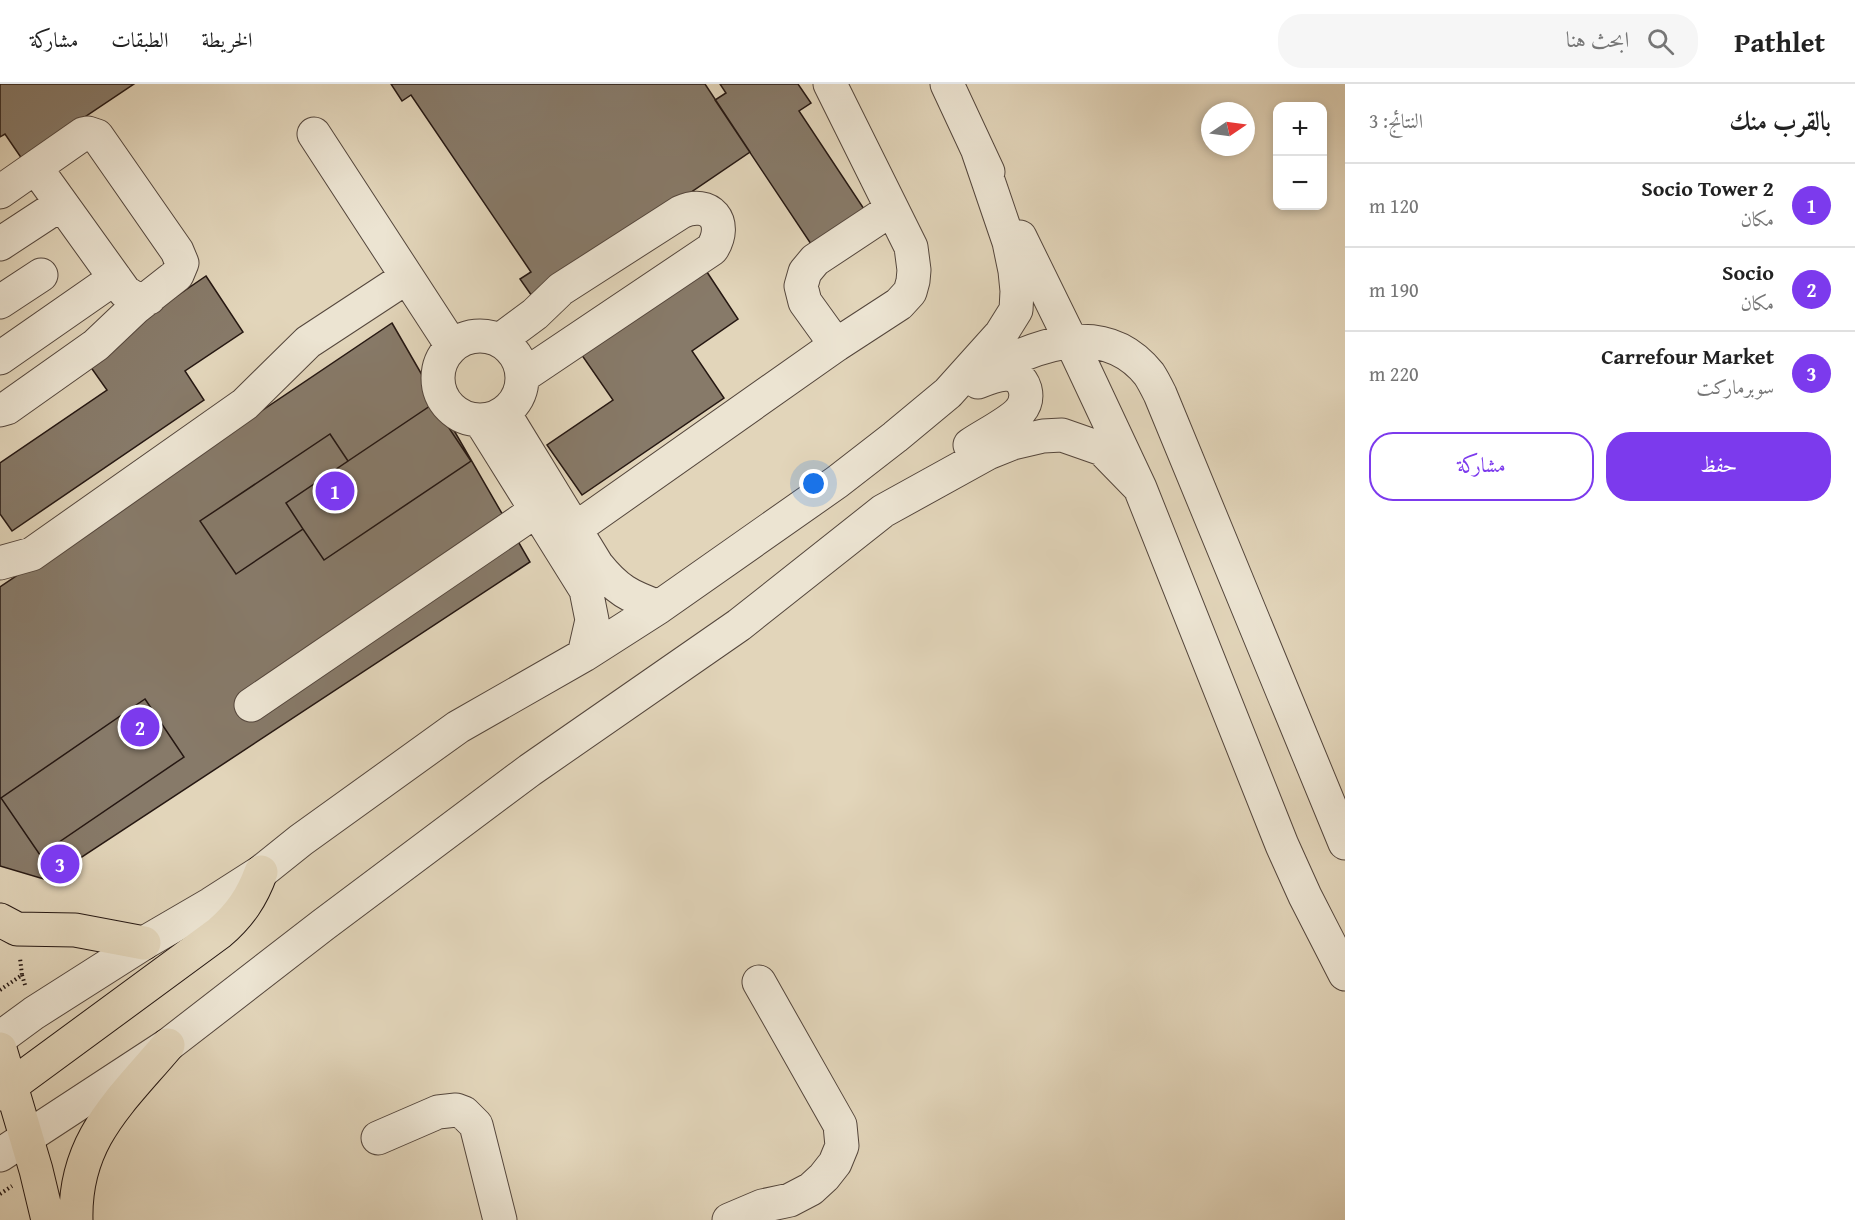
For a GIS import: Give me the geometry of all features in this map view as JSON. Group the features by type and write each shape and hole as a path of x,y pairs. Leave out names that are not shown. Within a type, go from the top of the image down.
{"main road":[{"path":"5,1090 219,933 246,906 261,872"},
{"path":"8,925 75,930 144,943"},
{"path":"76,1220 75,1200 88,1149 101,1125 168,1045"},
{"path":"0,1049 9,1139 48,1220"}],"street":[{"path":"575,529 830,337 899,304 910,292 915,270 914,258 907,237 885,215 830,84"},
{"path":"947,84 1140,488 1282,845 1345,974"},
{"path":"0,192 83,134 97,136 180,256 181,269 177,275 135,308 96,345 7,408 0,410"},
{"path":"314,134 452,346"},
{"path":"0,1038 34,1013 144,943 261,872 301,840 458,728 584,655 659,607 837,482 948,393 1001,334 1016,310 1015,271 1009,242 978,151"},
{"path":"36,168 130,296 136,299 149,298"},
{"path":"0,244 61,204"},
{"path":"500,340 535,314 561,289 690,207 701,207 717,220 720,230 718,240 712,249 523,376"},
{"path":"830,337 802,294 802,279 805,272 815,260 885,215"},
{"path":"600,263 617,271 623,278 628,286 629,304"},
{"path":"0,302 40,275"},
{"path":"0,563 32,554 245,404 308,342 407,277"},
{"path":"0,358 115,278"},
{"path":"86,298 102,306 110,322 111,330"},
{"path":"483,336 500,340 511,349 519,361 523,376 521,390 514,404 492,417 466,417 453,410 444,399 439,386 439,371 452,346 466,338 483,336"},
{"path":"948,393 1017,355 1046,345 1071,341 1097,343 1117,350 1132,358 1148,374 1161,394 1345,843"},
{"path":"9,1139 168,1045 323,925 530,771 739,625 883,511 908,487 1019,412 1025,404 1026,395 1022,381 1014,375 1006,374 998,374 948,393"},
{"path":"492,417 575,529 597,565 628,595 659,607"},
{"path":"492,417 537,510 586,590 592,620 584,655"},
{"path":"883,511 988,453 1013,442 1043,436 1062,435 1102,449 1140,488"},
{"path":"251,705 537,510"},
{"path":"729,1220 762,1206 790,1200 811,1189 835,1163 842,1146 840,1125 759,982"},
{"path":"378,1138 438,1112 456,1110 464,1113 476,1125 500,1220"}],"path":[{"path":"0,990 22,975 8,925"}],"building":[{"path":"0,84 134,84 22,159 5,134 0,137"},
{"path":"391,84 705,84 750,152 534,299 520,279 531,272 411,95 402,101"},
{"path":"720,84 798,84 811,103 799,111 868,215 815,250 715,100 726,93"},
{"path":"703,266 738,319 692,351 724,398 582,495 547,445 613,400 579,351"},
{"path":"206,276 243,332 185,371 204,400 12,531 0,514 0,463 107,390 85,359"},
{"path":"392,323 530,562 47,880 0,866 0,587"},
{"path":"433,404 471,461 324,560 303,529 236,574 200,521 330,434 348,461"},
{"path":"330,434 348,461 286,503 303,529 236,574 200,521"},
{"path":"145,699 184,757 40,855 1,798"}],"place":[{"name":"Socio Tower 2","path":"335,491"},
{"name":"Socio","path":"140,727"},
{"name":"Carrefour Market","path":"60,864"}]}
